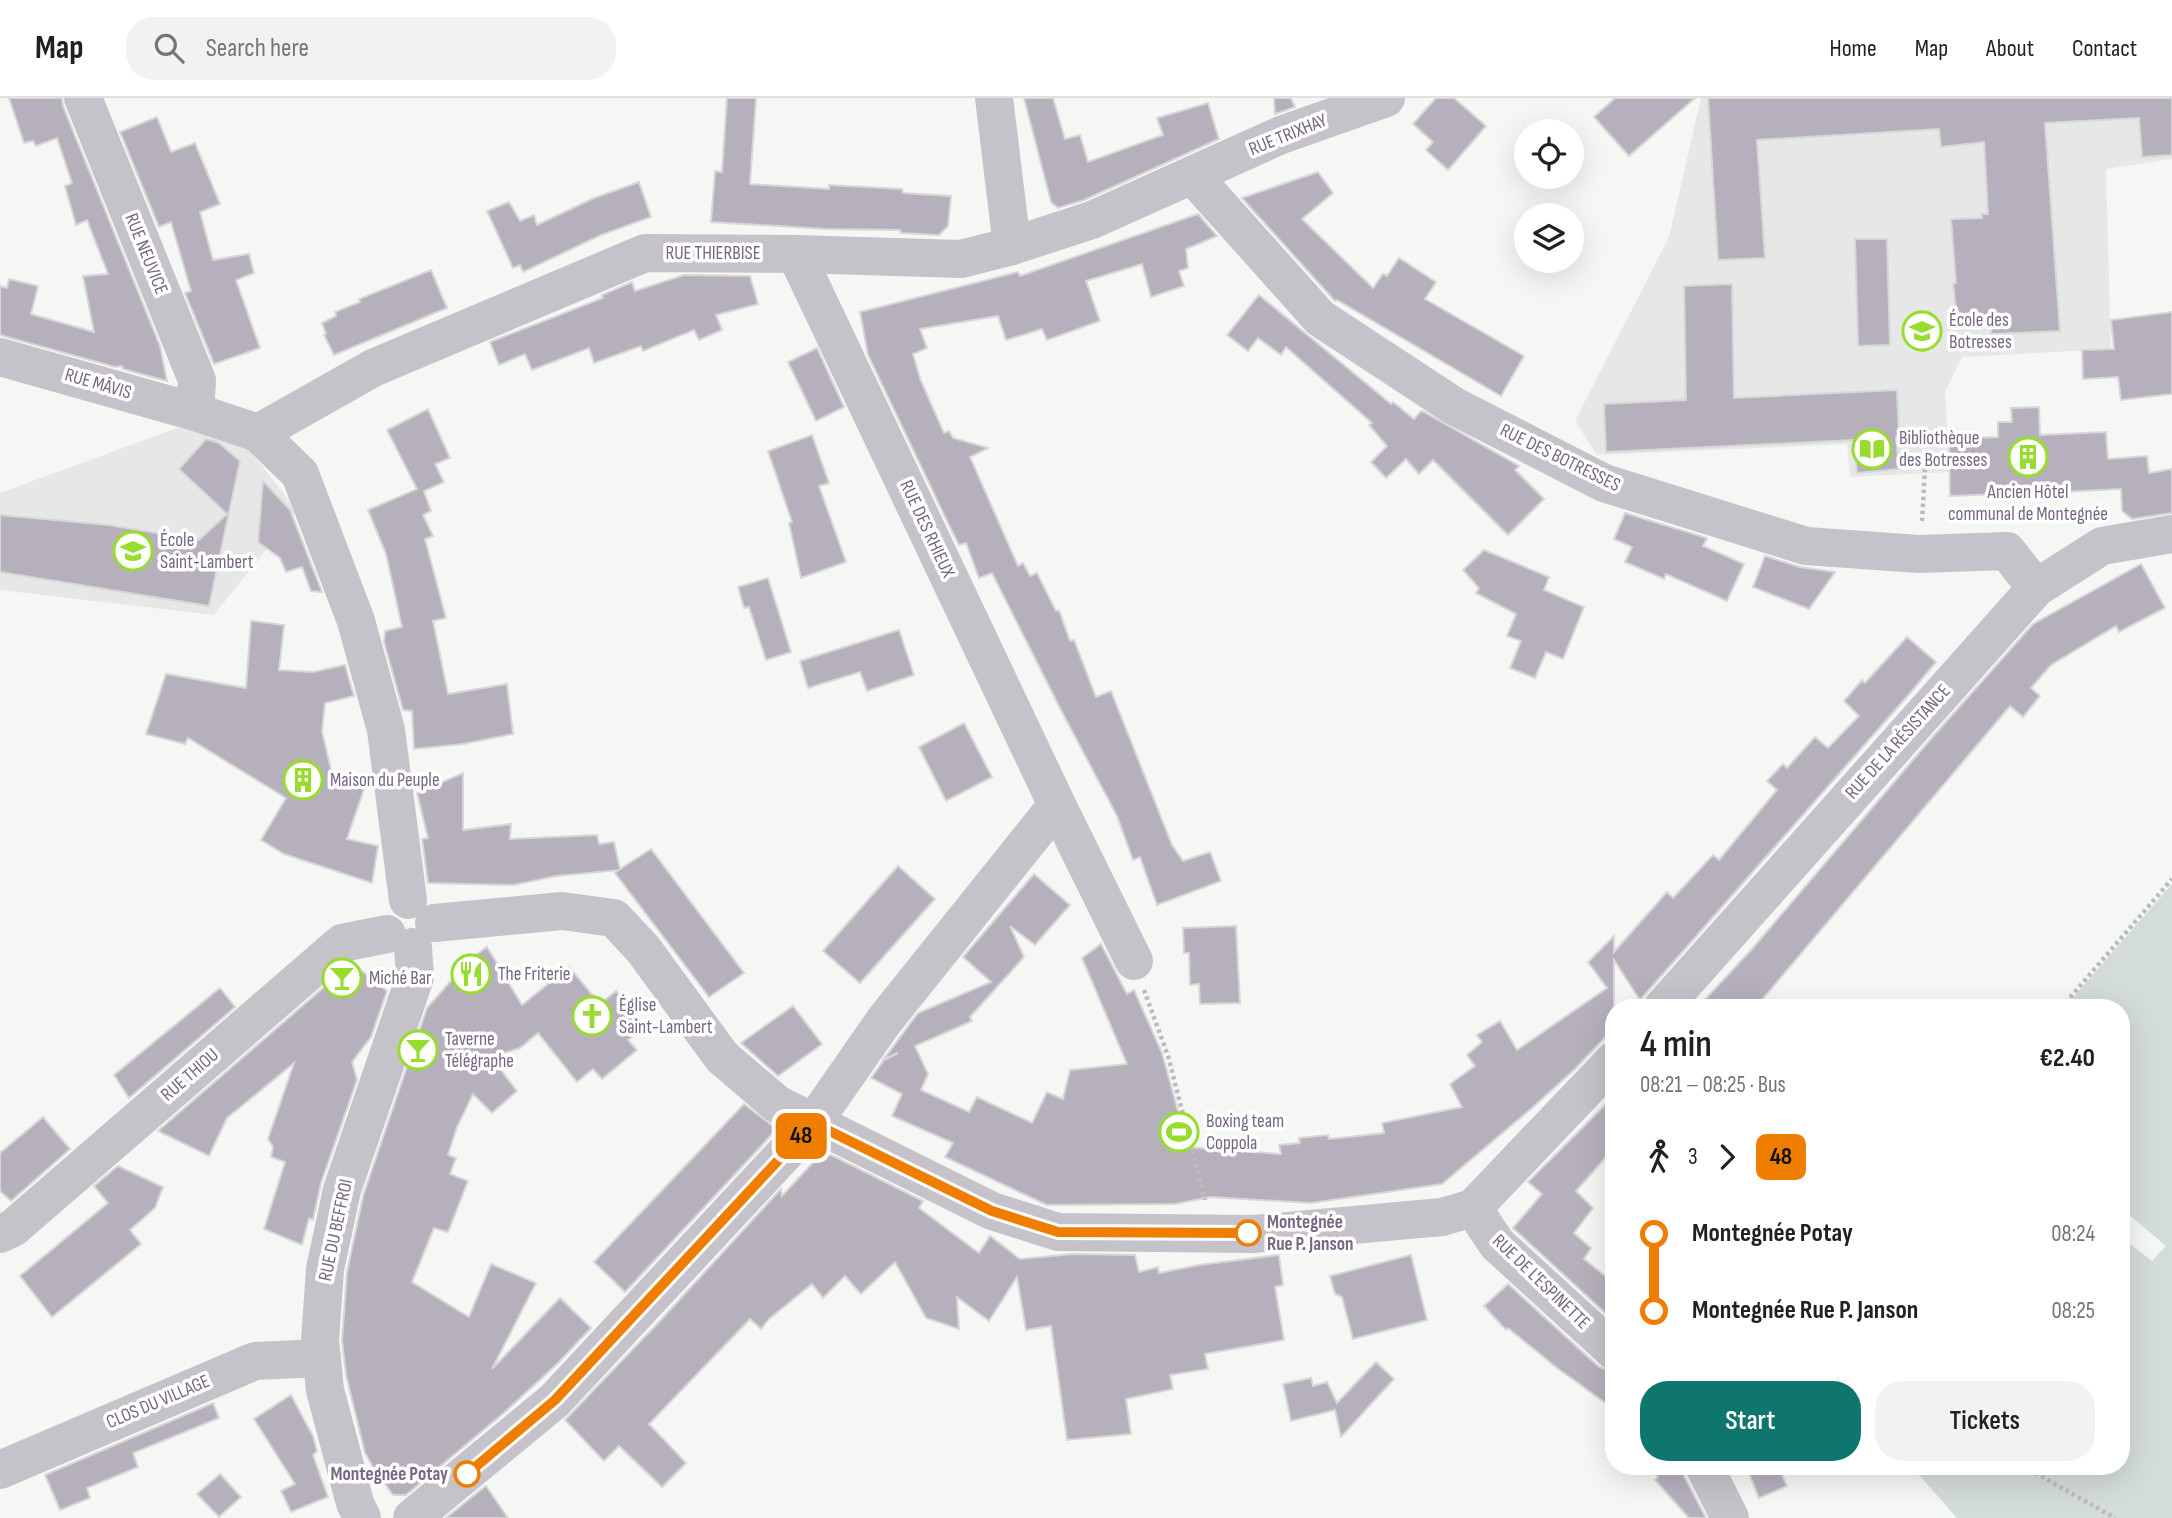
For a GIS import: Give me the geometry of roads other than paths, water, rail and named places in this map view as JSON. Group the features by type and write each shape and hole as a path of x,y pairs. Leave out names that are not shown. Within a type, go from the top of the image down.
{"street":[{"name":"RUE NEUVICE","path":"83,98 197,380 195,412"},
{"path":"994,98 1013,246"},
{"name":"RUE TRIXHAY","path":"1193,176 1281,135 1386,98"},
{"name":"RUE THIERBISE","path":"258,433 373,369 645,253 961,258 1013,246 1092,220 1193,176"},
{"name":"RUE DES BOTRESSES","path":"1193,176 1320,318 1454,406 1604,483 1806,546 1919,554 2007,551 2036,588"},
{"name":"RUE DES RHIEUX","path":"796,254 1057,805 1134,961"},
{"name":"RUE MÂVIS","path":"0,357 195,412"},
{"path":"195,412 258,433 300,474 356,621 386,730 411,926"},
{"name":"RUE DE LA RÉSISTANCE","path":"1670,999 2036,588 2102,546 2172,534"},
{"path":"412,1518 555,1400 813,1123 884,1021 1057,805"},
{"name":"RUE THIOU","path":"0,1234 13,1228 342,943 411,926 562,911 614,918 643,949 722,1057 777,1104 813,1123"},
{"name":"RUE DU BEFFROI","path":"350,1513 325,1390 320,1340 325,1269 342,1190 415,977 411,926"},
{"path":"813,1123 992,1211 1058,1232 1213,1231 1253,1234 1442,1217 1473,1209 1605,1070"},
{"name":"RUE DE L'ESPINETTE","path":"1473,1209 1497,1244 1605,1343"},
{"name":"CLOS DU VILLAGE","path":"0,1470 255,1361 322,1358"},
{"path":"1708,1475 1730,1518"}],"place":[{"name":"École des Botresses","path":"1922,331"},
{"name":"Bibliothèque des Botresses","path":"1872,449"},
{"name":"Ancien Hôtel communal de Montegnée","path":"2028,457"},
{"name":"École Saint-Lambert","path":"133,551"},
{"name":"Maison du Peuple","path":"303,780"},
{"name":"The Friterie","path":"471,974"},
{"name":"Miché Bar","path":"342,978"},
{"name":"Église Saint-Lambert","path":"592,1016"},
{"name":"Taverne Télégraphe","path":"418,1050"},
{"name":"Boxing team Coppola","path":"1179,1132"},
{"name":"Montegnée Rue P. Janson","path":"1248,1233"},
{"name":"Montegnée Potay","path":"467,1474"}]}
